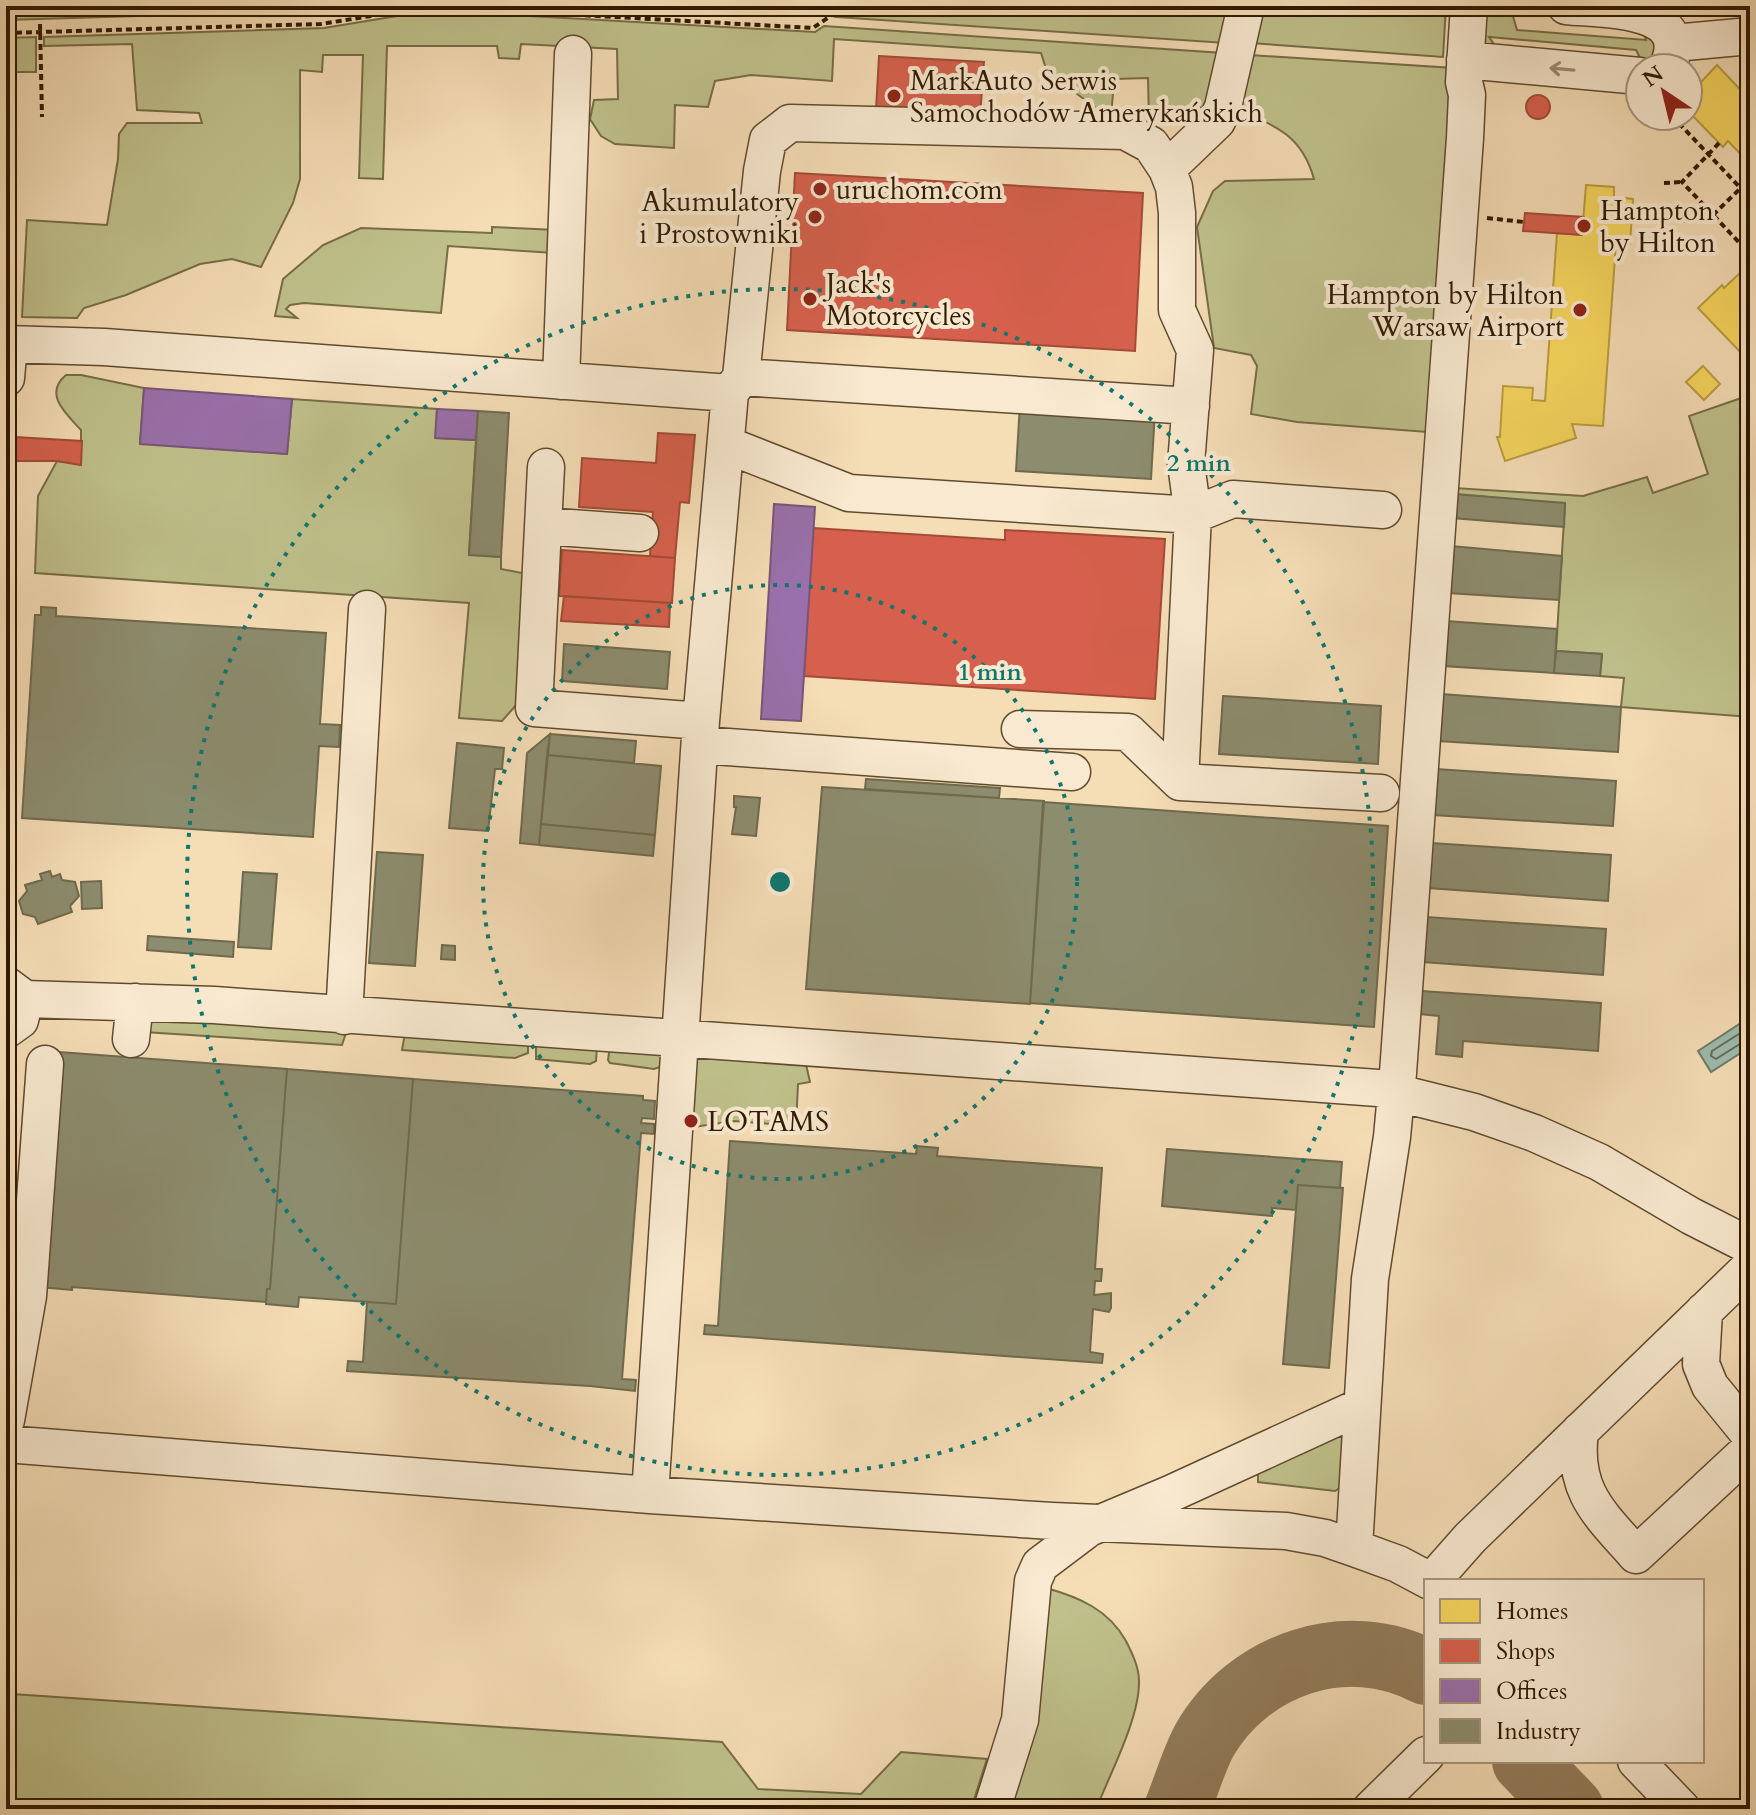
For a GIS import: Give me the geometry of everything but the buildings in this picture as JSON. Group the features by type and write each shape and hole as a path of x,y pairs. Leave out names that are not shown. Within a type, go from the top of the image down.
{"lane":[{"path":"1167,169 1217,121 1246,6"},
{"path":"1354,1548 1370,1279 1396,1092 1465,138 1469,6"},
{"path":"1566,6 1647,17 1662,24 1670,52"},
{"path":"1683,52 1750,36"},
{"path":"561,381 573,54"},
{"path":"1465,60 1624,75"},
{"path":"650,1495 701,733 727,445 768,140 790,123 1125,131 1151,145 1167,169 1174,187 1177,213 1177,310 1195,350 1186,464 1193,515 1180,782"},
{"path":"7,356 120,348 561,381 736,385 1191,406"},
{"path":"727,445 849,493 1193,515 1233,499 1383,510"},
{"path":"546,467 534,708 701,733 1072,772"},
{"path":"543,526 640,533"},
{"path":"344,1016 367,609"},
{"path":"1020,729 1128,732 1180,782 1381,793"},
{"path":"6,1030 20,1020 16,992 1378,1088 1474,1112 1534,1133 1599,1162 1691,1216 1750,1246"},
{"path":"131,1039 135,1002"},
{"path":"6,1420 28,1296 45,1064"},
{"path":"1433,1579 1470,1538 1750,1267"},
{"path":"1704,1311 1701,1364 1710,1386 1750,1435"},
{"path":"992,1809 1020,1720 1033,1581 1040,1565 1089,1528 1362,1406"},
{"path":"1580,1431 1577,1455 1579,1474 1591,1501 1636,1555 1750,1449"},
{"path":"6,1444 650,1495 1286,1531 1325,1538 1398,1564 1427,1579"},
{"path":"1371,1809 1424,1757"},
{"path":"1638,1763 1682,1809"}],"path":[{"path":"619,6 619,17"},
{"path":"6,33 321,24 402,11 525,12 813,28 845,6"},
{"path":"40,24 42,117"},
{"path":"1687,132 1750,198"},
{"path":"1664,183 1682,182 1719,143"},
{"path":"1713,215 1750,179"},
{"path":"1682,182 1750,254"}],"green space":[{"path":"6,6 355,6 304,11 6,20"},
{"path":"852,6 1233,6 1226,43 836,17"},
{"path":"1260,6 1446,6 1443,57 1250,43"},
{"path":"1490,6 1510,6 1517,30 1646,40 1639,21 1646,24 1658,52 1489,37 1501,54 1485,49 1484,13"},
{"path":"403,15 530,16 815,32 824,26 1223,53 1211,105 1149,122 1148,78 1114,79 1111,119 1047,72 1041,53 834,39 832,81 751,75 715,81 708,107 675,105 674,148 615,144 601,136 590,119 594,100 618,99 617,49 521,44 519,59 499,58 497,46 387,46 383,179 359,178 363,55 323,55 322,72 300,70 300,179 293,203 261,267 232,259 200,264 126,295 84,308 77,318 22,317 27,220 107,225 119,134 127,123 202,123 199,113 137,110 132,44 44,46 44,37 324,28"},
{"path":"36,37 36,72 16,72 6,97 6,38"},
{"path":"1250,55 1454,68 1427,432 1297,422 1251,414 1257,366 1251,355 1214,348 1197,227 1213,191 1225,181 1314,179 1303,152 1286,134 1239,111"},
{"path":"492,227 556,230 554,253 448,246 441,313 304,303 290,305 286,309 297,318 275,316 283,279 323,245 361,228 492,233"},
{"path":"66,375 81,375 144,388 140,443 287,454 292,399 437,409 436,438 476,440 469,554 501,557 501,569 527,574 517,704 502,721 459,718 469,603 35,573 38,496 57,461 81,464 81,430 64,411 57,397 59,382"},
{"path":"1750,395 1750,717 1621,707 1624,678 1600,676 1602,654 1556,651 1565,504 1454,494 1454,488 1583,496 1647,477 1653,493 1708,474 1689,416"},
{"path":"143,1014 347,1030 342,1045 144,1032"},
{"path":"405,1033 528,1043 528,1053 515,1058 402,1050"},
{"path":"536,1043 597,1046 596,1061 590,1064 536,1059"},
{"path":"610,1046 666,1052 663,1066 654,1069 610,1063"},
{"path":"690,1053 805,1060 810,1082 798,1084 796,1126 734,1121 694,1127 689,1124"},
{"path":"1349,1428 1341,1487 1335,1491 1258,1482 1258,1471"},
{"path":"1046,1588 1092,1606 1111,1621 1126,1641 1138,1671 1135,1711 1096,1809 1004,1809"},
{"path":"12,1694 722,1742 758,1789 861,1794 901,1752 987,1759 971,1809 6,1809 6,1727"}],"water":[{"path":"1750,1017 1750,1047 1711,1072 1698,1051"}],"taxiway":[{"path":"1177,1809 1204,1741 1223,1714 1246,1692 1272,1674 1332,1655 1364,1654 1395,1660 1424,1671"},
{"path":"1527,1763 1571,1809"}],"place":[{"name":"MarkAuto Serwis Samochodów Amerykańskich","path":"894,96"},
{"name":"uruchom.com","path":"820,189"},
{"name":"Akumulatory i Prostowniki","path":"815,217"},
{"name":"Hampton by Hilton","path":"1584,226"},
{"name":"Jack's Motorcycles","path":"810,299"},
{"name":"Hampton by Hilton Warsaw Airport","path":"1580,310"},
{"name":"LOTAMS","path":"691,1121"}]}
